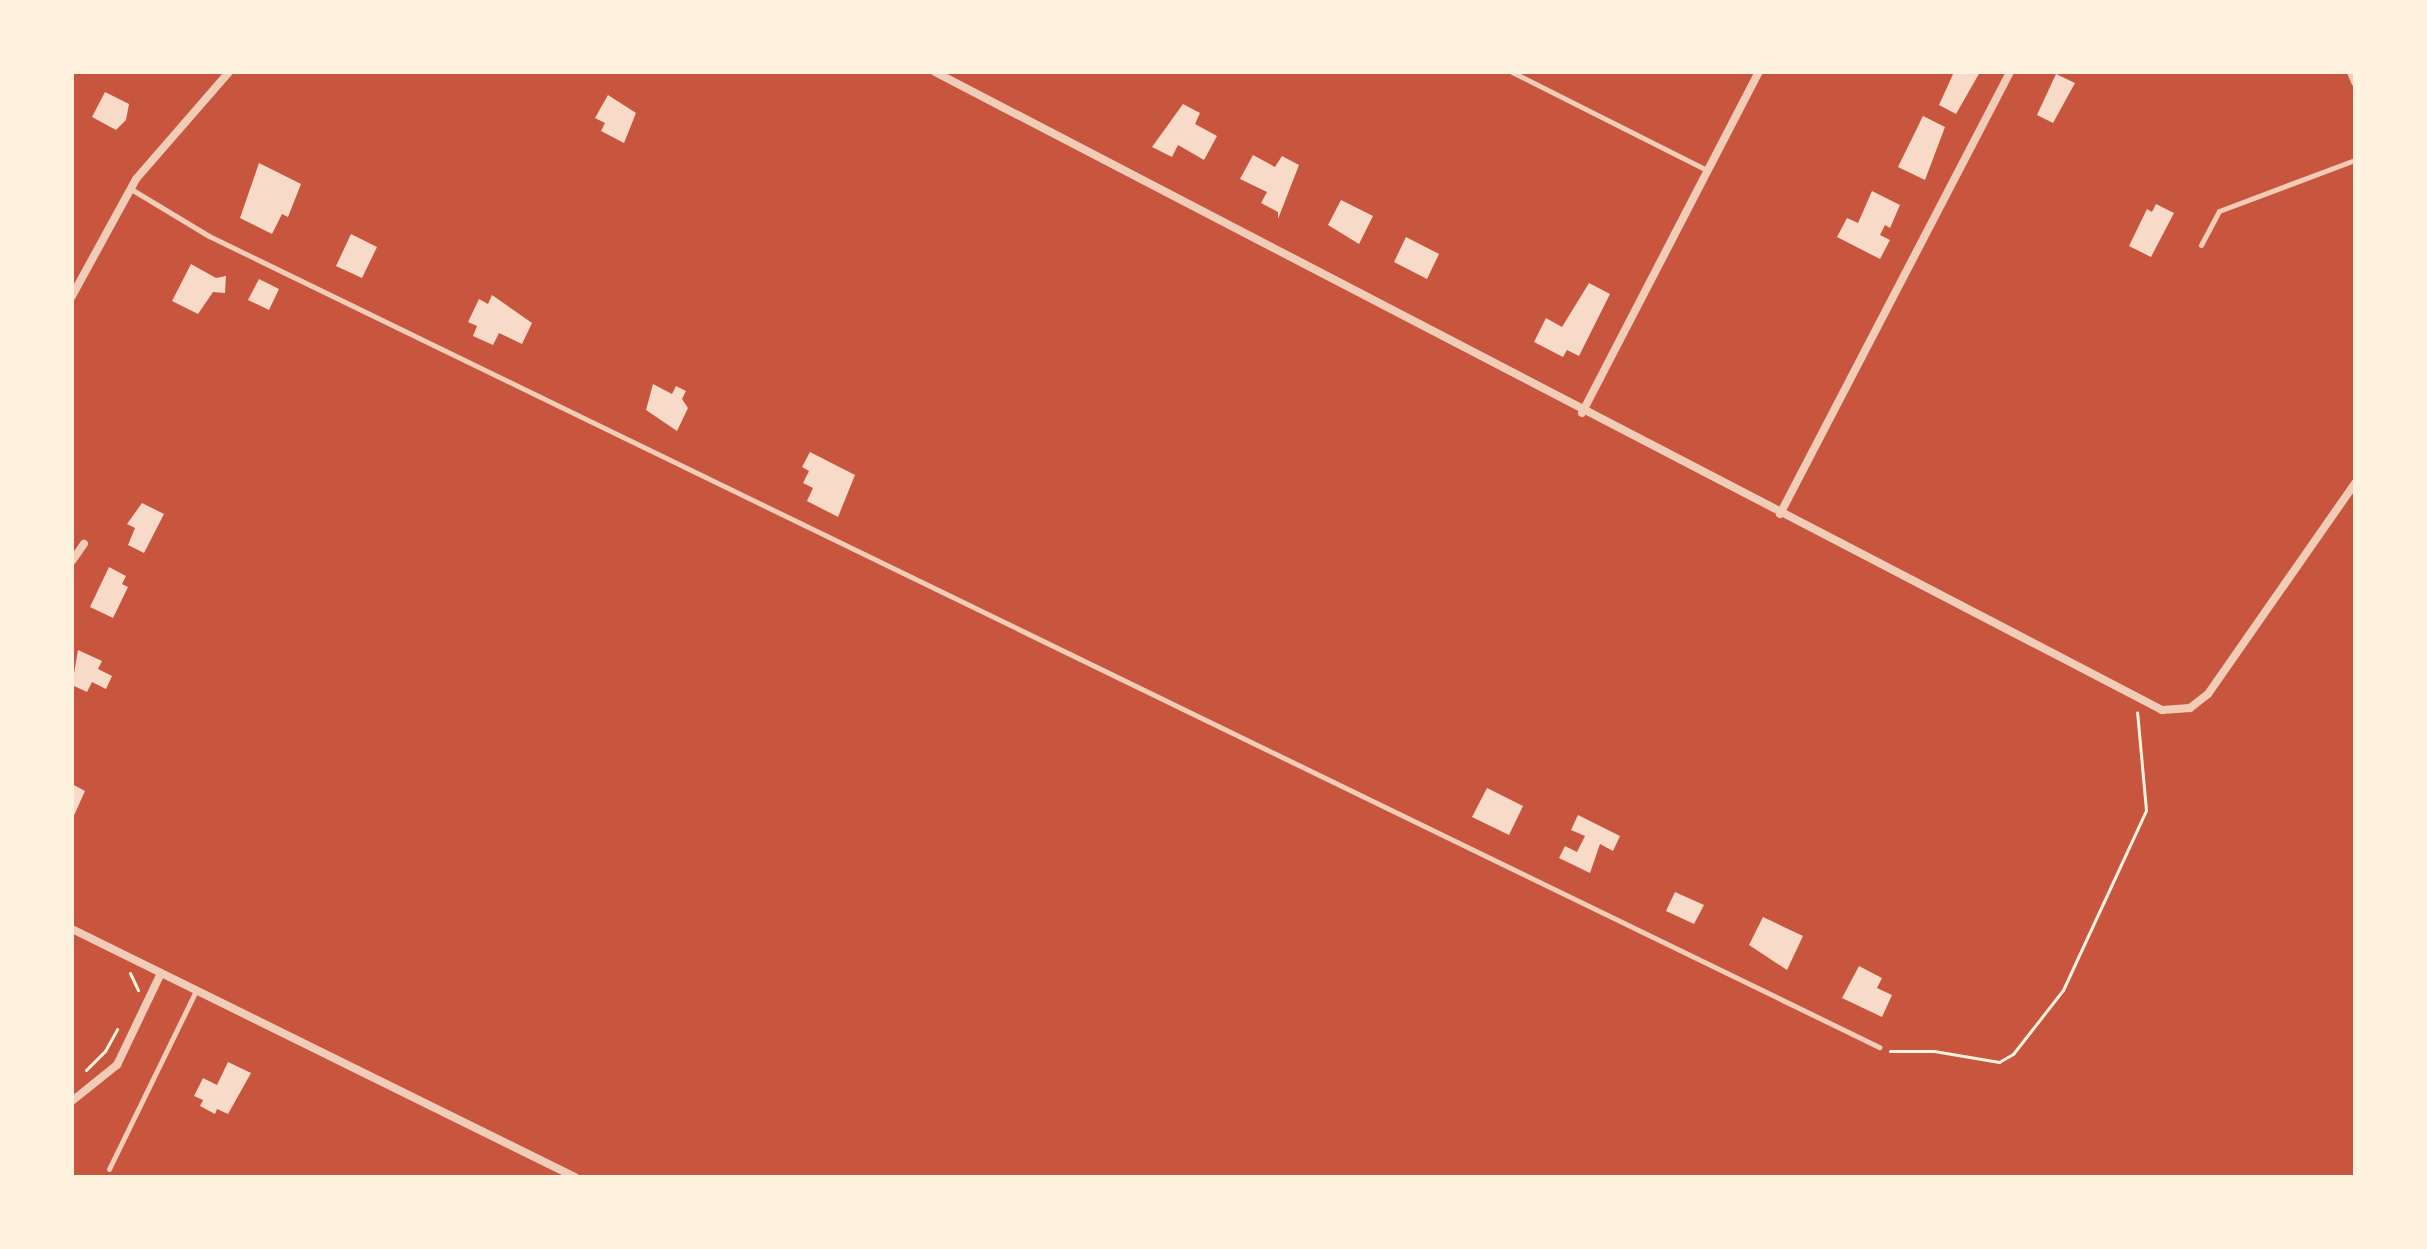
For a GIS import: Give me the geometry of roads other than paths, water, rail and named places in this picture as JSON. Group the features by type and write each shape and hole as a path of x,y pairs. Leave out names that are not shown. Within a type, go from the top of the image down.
{"street":[{"path":"72,296 131,189 229,72"},
{"path":"935,72 1582,413 2141,702 2162,710 2190,708 2208,694 2355,483"},
{"path":"1582,413 1759,72"},
{"path":"1780,514 2010,72"},
{"path":"2351,72 2355,82"},
{"path":"72,561 84,544"},
{"path":"72,929 575,1177"},
{"path":"72,1101 117,1065 161,973"}],"lane":[{"path":"1512,72 1708,170"},
{"path":"2201,245 2219,211 2355,160"},
{"path":"131,189 223,243 1879,1047"},
{"path":"109,1169 196,991"}]}
